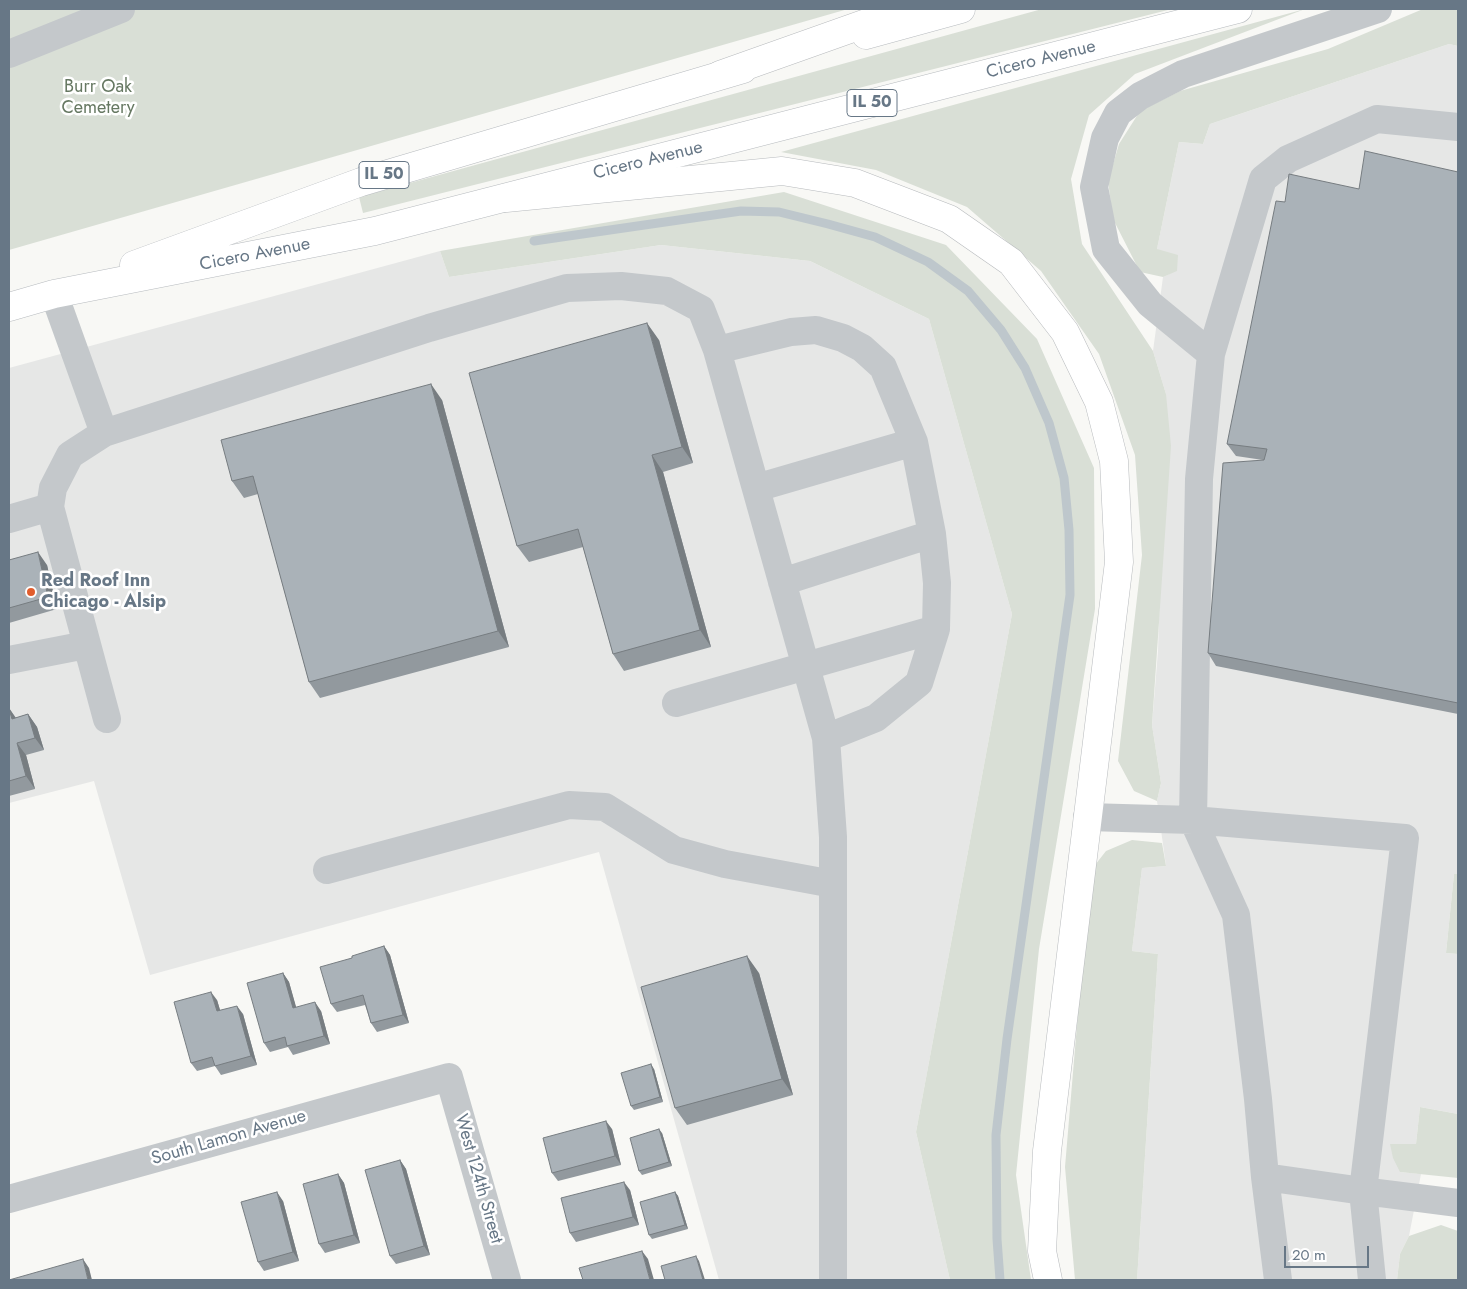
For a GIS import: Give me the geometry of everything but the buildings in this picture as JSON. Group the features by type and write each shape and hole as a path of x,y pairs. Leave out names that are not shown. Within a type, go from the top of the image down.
{"main road":[{"path":"720,75 906,9"},
{"name":"Cicero Avenue","path":"9,307 54,294 361,182 720,75 961,9"},
{"name":"Cicero Avenue","path":"54,294 375,231 1238,9"},
{"path":"506,198 782,171 855,183 948,219 1011,262 1065,332 1099,402 1114,461 1119,562 1086,817 1047,1152 1042,1251 1048,1280"}],"street":[{"path":"9,54 121,9"},
{"path":"1212,354 1150,304 1106,249 1094,187 1105,138 1118,113 1140,96 1183,74 1378,9"},
{"path":"1278,1280 1236,915 1193,820 1199,479 1212,354 1263,178 1288,160 1377,119 1458,127"},
{"path":"107,719 50,508 53,488 70,455 104,433 429,328 567,288 621,286 668,291 701,309 717,350 826,738 833,837 833,1280"},
{"path":"54,294 104,433"},
{"path":"717,350 791,332 816,330 843,338 862,348 883,368 914,442 932,534 937,583 936,629 919,683 876,718 826,738"},
{"path":"756,488 914,442"},
{"path":"9,519 50,508"},
{"path":"782,582 932,534"},
{"path":"676,703 936,629"},
{"path":"9,660 86,645"},
{"path":"327,870 569,805 605,807 674,850 725,864 833,884"},
{"path":"1086,817 1193,820 1405,838 1363,1191 1372,1280"},
{"name":"South Lamon Avenue","path":"9,1199 449,1077"},
{"name":"West 124th Street","path":"449,1077 506,1280"},
{"path":"1265,1177 1458,1203"}],"shaded area":[{"path":"1449,44 1458,46 1458,874 1454,874 1446,953 1458,954 1458,1114 1420,1107 1416,1144 1400,1172 1421,1174 1409,1236 1400,1254 1397,1280 1137,1280 1158,954 1132,951 1142,868 1166,866 1157,801 1161,783 1152,725 1158,651 1166,394 1153,351 1163,277 1177,270 1157,249 1179,142 1203,144 1210,124"},
{"path":"661,245 810,261 929,319 1012,614 916,1132 950,1280 719,1280 599,852 150,975 94,781 9,803 9,368 440,251 449,277"}],"green space":[{"name":"Burr Oak Cemetery","path":"9,9 848,9 9,250"},
{"path":"1042,9 1172,9 363,213 359,197"},
{"path":"1305,9 1135,74 1089,115 1071,179 1082,244 1153,351 1166,394 1171,446 1152,725 1161,783 1157,801 1134,791 1118,761 1142,555 1135,455 1099,354 1041,271 967,207 876,170 781,152"},
{"path":"1423,9 1458,9 1458,46 1449,44 1210,124 1203,144 1179,142 1157,249 1178,255 1177,271 1163,277 1140,272 1113,219 1108,181 1119,144 1140,111 1180,91 1328,49"},
{"path":"784,192 946,245 1037,339 1094,468 1095,609 1039,949 1016,1175 1031,1280 950,1280 916,1132 1012,614 929,319 810,261 661,245 449,277 440,251"},
{"path":"1132,840 1162,843 1166,866 1142,868 1132,951 1158,954 1137,1280 1075,1280 1065,1167 1083,954 1095,865 1106,851"},
{"path":"1454,874 1458,874 1458,954 1446,953"},
{"path":"1420,1107 1458,1114 1458,1178 1400,1172 1393,1158 1390,1144 1416,1144"},
{"path":"1441,1225 1458,1231 1458,1280 1397,1280 1400,1254 1409,1236"}],"waterway":[{"path":"534,241 741,211 779,212 828,224 875,237 928,262 968,291 1001,330 1025,368 1049,423 1064,478 1069,530 1070,595 1007,1039 996,1135 997,1239 1000,1280"}],"place":[{"name":"Red Roof Inn Chicago - Alsip","path":"31,592"}]}
